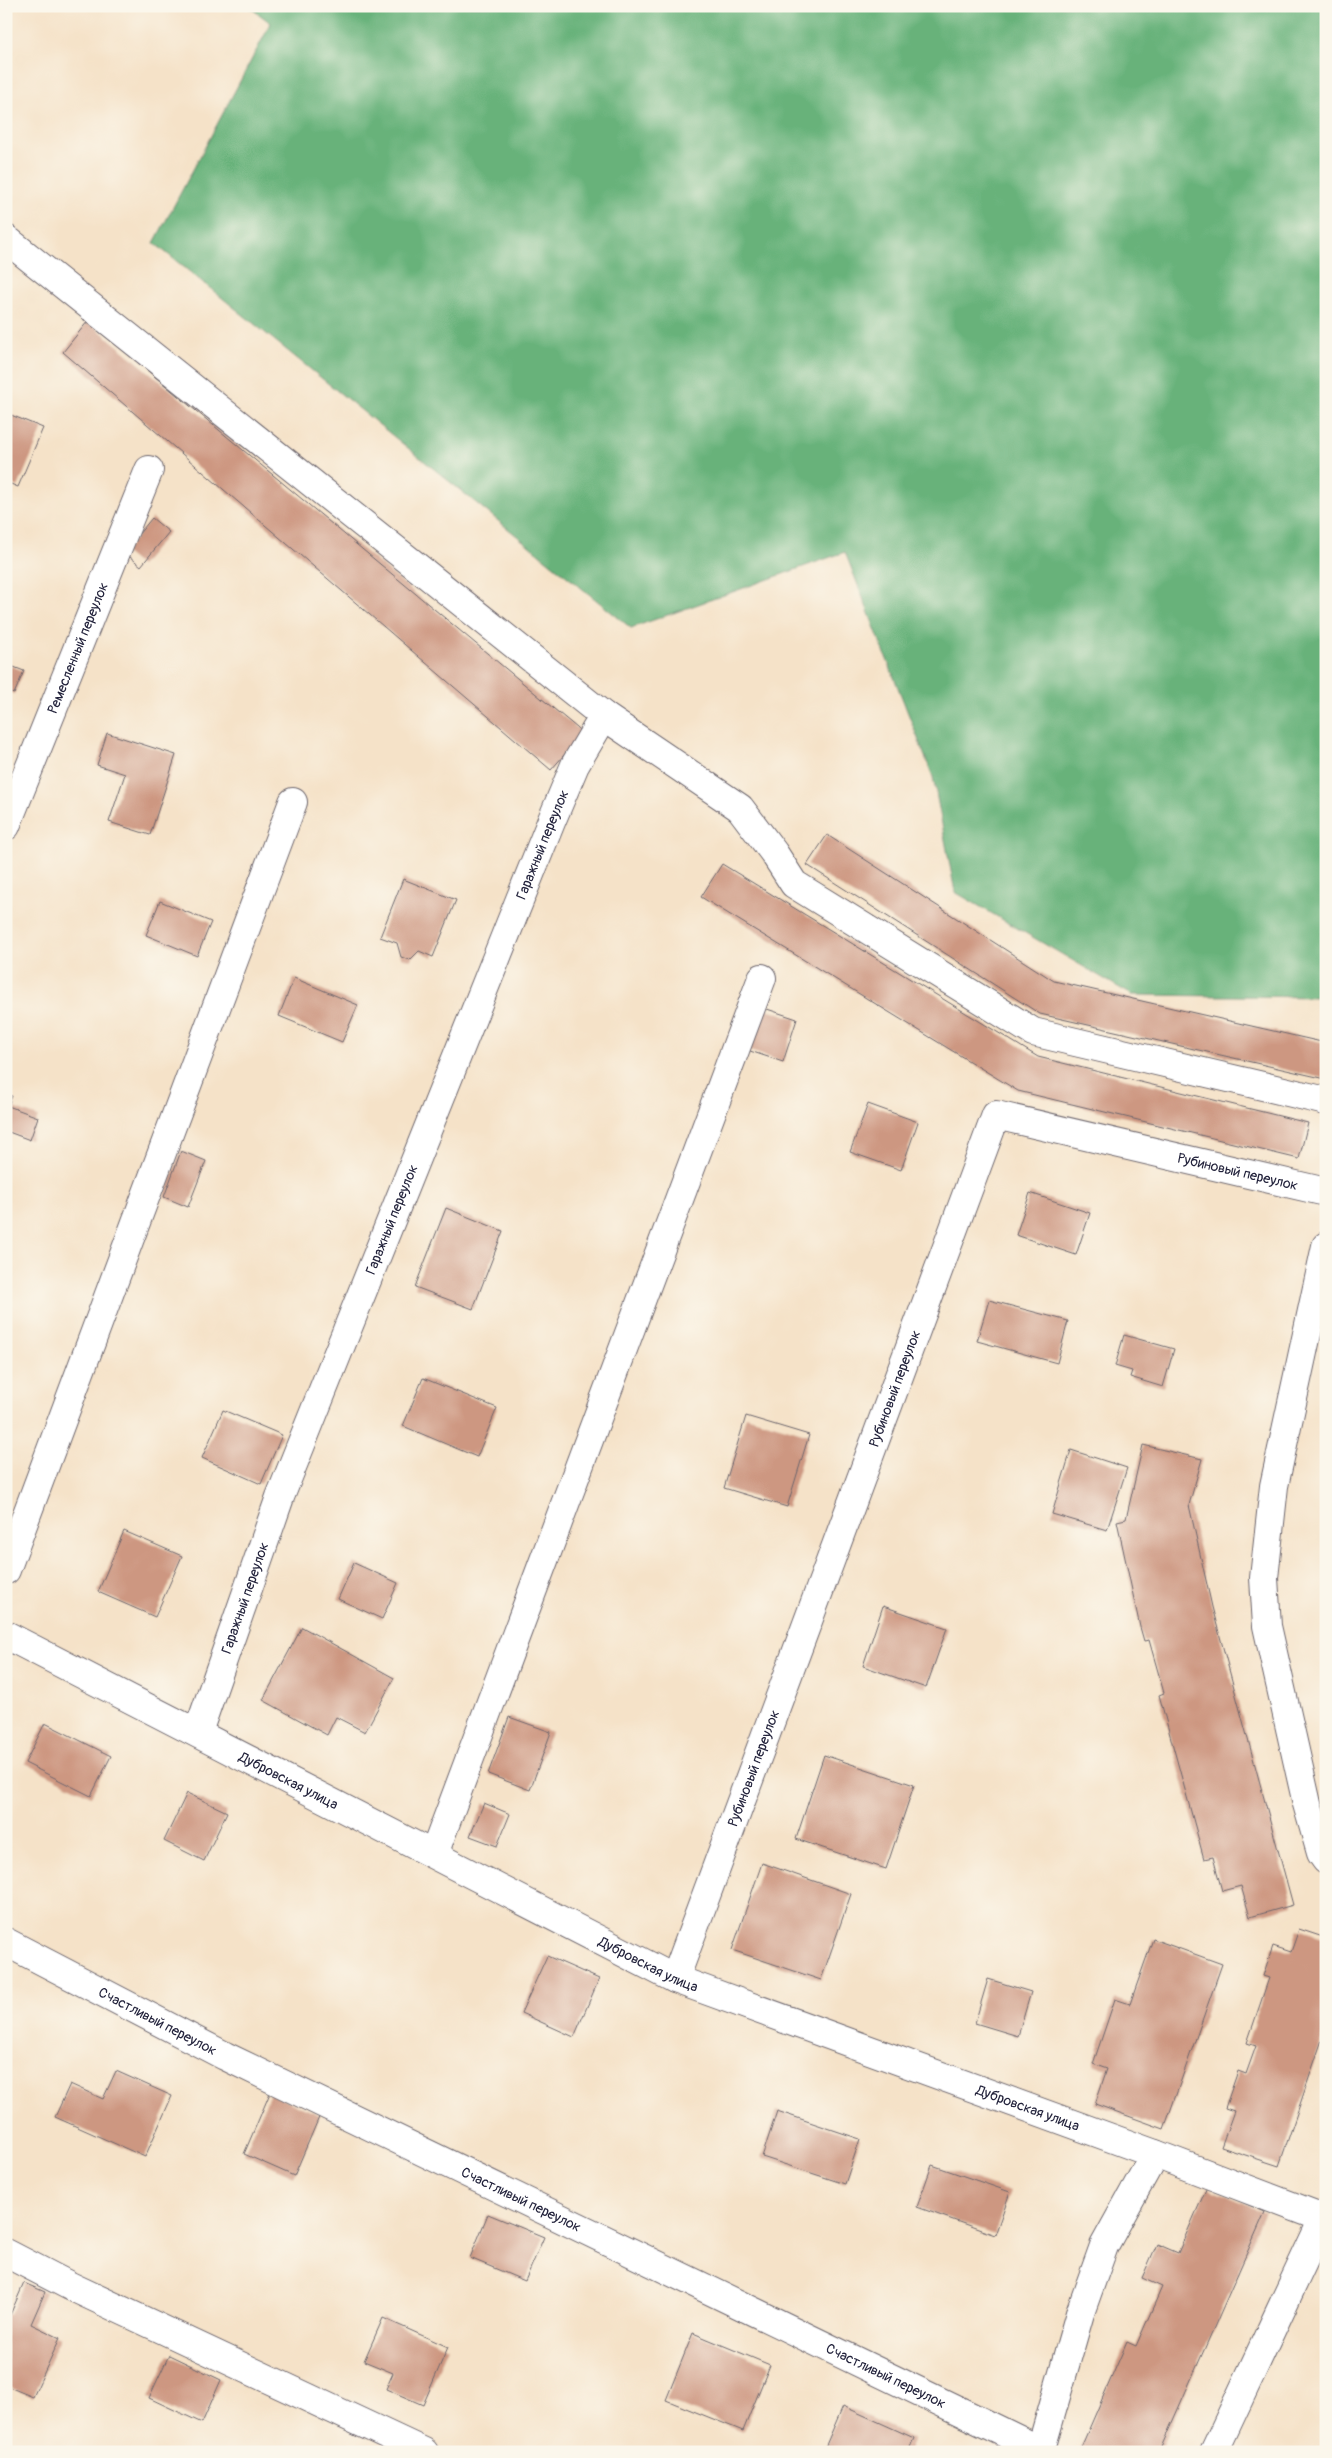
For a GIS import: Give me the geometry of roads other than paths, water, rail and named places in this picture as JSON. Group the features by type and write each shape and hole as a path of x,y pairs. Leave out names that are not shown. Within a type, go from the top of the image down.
{"street":[{"path":"6,239 604,716 740,808 774,852 794,884 1033,1032 1326,1101"},
{"name":"Ремесленный переулок","path":"6,826 149,470"},
{"name":"Гаражный переулок","path":"198,1732 284,1488 551,822 575,765 604,716"},
{"path":"6,1570 292,802"},
{"path":"434,1854 762,978"},
{"name":"Рубиновый переулок","path":"675,1979 996,1115 1326,1192"},
{"path":"1326,1246 1274,1486 1264,1578 1268,1626 1307,1804 1321,1853 1326,1860"},
{"name":"Дубровская улица","path":"6,1635 198,1732 675,1979 1325,2217"},
{"name":"Счастливый переулок","path":"6,1942 225,2056 1040,2451"},
{"path":"1040,2451 1080,2313 1104,2246 1156,2154"},
{"path":"1214,2452 1325,2217"},
{"path":"6,2252 70,2286 424,2452"}]}
